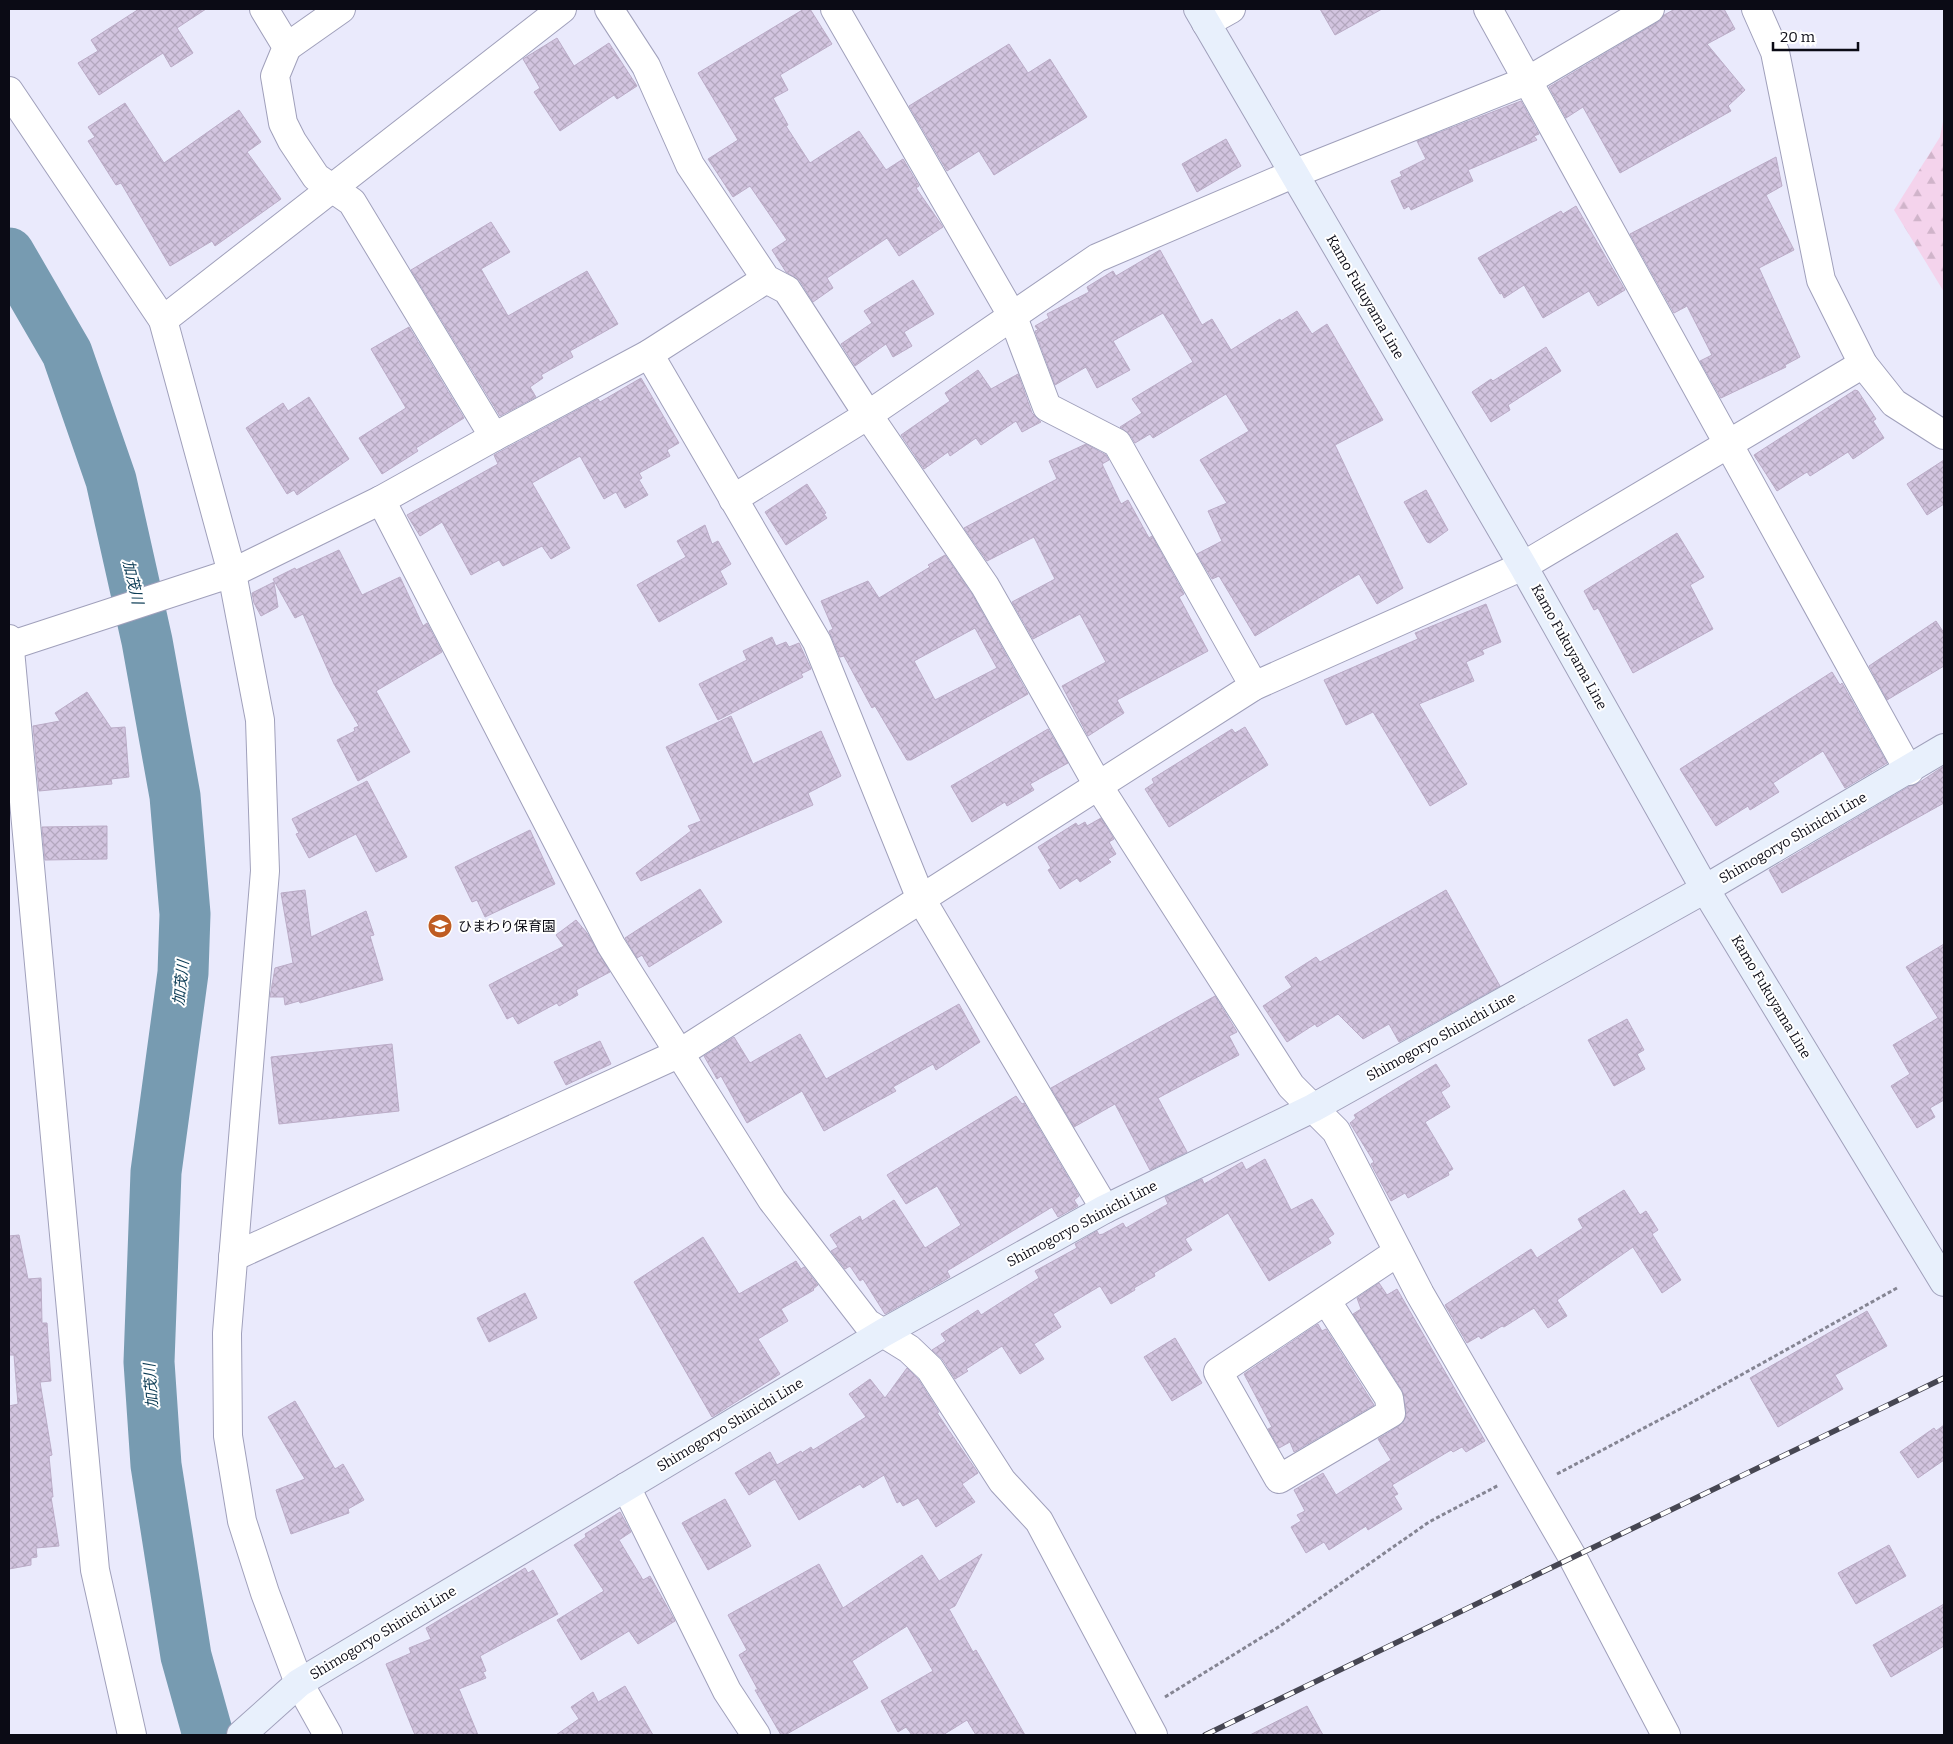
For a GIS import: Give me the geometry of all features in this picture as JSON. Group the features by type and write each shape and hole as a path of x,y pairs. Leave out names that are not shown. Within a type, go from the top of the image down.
{"main road":[{"name":"Kamo Fukuyama Line","path":"1202,16 1523,566 1705,889 1944,1282"},
{"name":"Shimogoryo Shinichi Line","path":"241,1735 291,1690 883,1333 1105,1209 1313,1108 1705,889 1944,748"}],"street":[{"path":"264,9 287,47"},
{"path":"341,9 287,47 275,76 283,123 292,141 316,177 352,202 494,437"},
{"path":"163,320 562,9"},
{"path":"609,9 646,66 690,165 766,279 786,290 868,415 985,586 1099,787 1291,1086 1336,1131 1398,1252 1573,1558 1666,1735"},
{"path":"835,9 1013,317 1047,407 1117,443 1254,686"},
{"path":"1202,16 1231,9"},
{"path":"1488,9 1529,80 1909,770"},
{"path":"733,499 868,415 1098,258 1293,174 1529,80 1650,9"},
{"path":"1756,9 1775,52 1821,280 1863,364 1894,403 1944,435"},
{"path":"9,91 163,320 260,720 265,872 227,1333 228,1436 242,1521 265,1593 291,1690 328,1735"},
{"path":"9,646 225,576 381,500 649,354 766,279"},
{"path":"649,354 817,642 921,899 1105,1209"},
{"path":"233,1257 680,1053 1099,787 1254,686 1523,566 1863,364"},
{"path":"381,500 611,945 772,1200 867,1323 909,1349 930,1369 1002,1481 1039,1521 1153,1735"},
{"path":"9,639 95,1570 132,1735"},
{"path":"1326,1300 1389,1398 1392,1414 1279,1479 1218,1372 1326,1300 1398,1252"},
{"path":"626,1487 727,1690 756,1735"}],"path":[{"path":"1141,1711 1280,1626 1429,1522 1528,1480 1680,1409 1897,1288"}],"green space":[{"path":"1944,116 1944,292 1894,210 1940,137"}],"building":[{"path":"139,9 206,9 177,28 193,53 171,67 163,53 99,95 78,63 98,51 91,40"},
{"path":"804,9 810,9 832,44 780,75 788,90 773,98 788,125 786,126 810,163 859,131 886,170 903,159 919,186 916,188 943,227 899,256 887,238 827,278 833,288 813,302 800,281 786,272 772,250 787,240 750,186 733,197 708,159 738,140 698,73"},
{"path":"1320,9 1382,9 1335,35"},
{"path":"1675,9 1724,9 1735,29 1707,44 1745,90 1728,106 1731,111 1620,173 1583,107 1566,118 1549,87 1658,22 1664,15"},
{"path":"557,38 574,66 609,43 637,86 617,99 614,95 560,131 534,92 540,88 523,59"},
{"path":"1009,44 1028,73 1050,59 1087,117 994,175 979,151 947,171 909,106"},
{"path":"1521,101 1539,134 1534,136 1537,140 1468,170 1473,181 1411,210 1409,206 1404,209 1391,181 1402,176 1400,172 1426,159 1417,141"},
{"path":"125,103 164,163 239,110 261,142 247,152 281,199 215,246 212,241 170,266 121,183 116,185 88,141 95,137 88,127"},
{"path":"1226,139 1241,166 1197,192 1182,164"},
{"path":"1776,157 1782,186 1766,195 1794,250 1759,268 1800,357 1785,365 1786,367 1721,398 1700,361 1712,355 1687,306 1674,313 1630,234"},
{"path":"1576,206 1625,290 1598,306 1589,291 1543,318 1524,285 1504,298 1478,258 1561,211 1563,214"},
{"path":"491,222 510,252 481,269 508,316 587,271 618,324 570,351 573,357 541,375 543,378 530,387 536,397 500,416 411,270"},
{"path":"1160,250 1202,325 1212,319 1231,350 1280,319 1281,321 1297,311 1312,334 1327,324 1383,420 1335,445 1403,588 1377,604 1359,574 1255,636 1219,576 1212,579 1197,554 1222,541 1208,511 1227,503 1200,460 1249,431 1226,394 1153,438 1150,434 1135,443 1130,435 1120,427 1142,413 1132,399 1193,362 1163,313 1113,341 1130,370 1097,388 1086,367 1055,385 1035,331 1038,330 1035,326 1049,318 1047,314 1089,292 1087,287 1113,271 1116,276"},
{"path":"913,280 934,314 904,332 912,346 893,357 886,344 855,366 841,344 872,323 864,311"},
{"path":"409,327 464,418 416,448 418,451 382,474 359,438 406,408 371,349"},
{"path":"1546,347 1561,371 1508,405 1510,410 1491,422 1472,392 1491,379 1493,381"},
{"path":"978,370 991,389 1018,374 1032,413 1041,422 1022,432 1016,421 981,445 976,438 950,456 948,452 924,469 901,435 950,401 945,393"},
{"path":"641,378 679,443 667,450 670,456 639,473 642,478 639,480 648,495 625,508 616,492 604,499 580,456 532,483 570,548 551,559 542,546 503,566 499,560 471,575 442,522 420,536 407,515 498,464 494,455 598,399 600,402"},
{"path":"1855,390 1858,391 1876,419 1873,421 1884,438 1853,459 1848,452 1810,476 1807,472 1777,491 1754,455"},
{"path":"309,397 349,459 297,495 294,490 287,494 246,428 283,403 288,411"},
{"path":"1086,444 1106,455 1109,460 1102,464 1121,504 1128,500 1149,538 1152,536 1184,594 1179,597 1208,651 1117,700 1124,713 1088,736 1062,686 1106,662 1080,614 1033,639 1012,602 1055,579 1034,537 987,561 964,528 1057,479 1049,461"},
{"path":"1944,460 1944,504 1927,515 1907,484"},
{"path":"807,484 826,513 824,514 827,518 786,545 765,512"},
{"path":"1426,490 1448,530 1430,543 1427,542 1404,502"},
{"path":"705,525 712,544 718,541 731,564 720,571 727,584 659,622 637,585 686,557 677,541"},
{"path":"1677,533 1704,577 1690,585 1713,629 1633,673 1598,608 1594,610 1584,591"},
{"path":"339,550 362,595 400,577 423,626 427,623 442,652 376,691 410,752 358,781 337,740 355,731 354,728 359,726 334,684 303,614 295,618 273,579"},
{"path":"945,555 972,594 1028,694 911,760 907,760 875,706 872,708 844,656 840,657 829,631 833,629 821,601 868,581 879,598 930,567 928,565","holes":["975,628 997,668 935,700 914,661"]},
{"path":"274,582 278,607 261,616 254,603 252,593"},
{"path":"1486,604 1501,642 1482,650 1484,654 1466,662 1474,681 1419,704 1467,784 1430,806 1373,712 1346,725 1324,680 1418,639 1415,633"},
{"path":"1936,621 1944,633 1944,666 1887,700 1869,666"},
{"path":"772,637 776,646 786,642 789,647 799,643 811,669 801,674 803,677 718,720 699,684 747,660 743,651"},
{"path":"1832,672 1840,685 1842,683 1887,763 1845,788 1823,751 1773,783 1779,792 1750,810 1748,806 1716,826 1680,769"},
{"path":"87,692 111,728 125,727 129,777 111,779 112,784 39,791 33,726 60,721 55,713"},
{"path":"731,716 753,764 821,731 841,776 808,793 813,805 641,881 636,873 691,831 688,826 701,821 666,747"},
{"path":"1245,727 1268,765 1169,827 1145,789 1154,783 1152,779 1232,729 1235,733"},
{"path":"1048,729 1068,763 1030,784 1034,790 1007,806 1005,802 972,822 951,786"},
{"path":"1944,766 1944,803 1782,893 1769,870 1910,786 1917,784"},
{"path":"367,781 407,857 376,872 356,834 309,858 296,834 299,833 292,819"},
{"path":"1101,818 1114,839 1109,842 1116,854 1108,859 1111,862 1080,882 1077,878 1060,889 1048,870 1051,868 1038,847 1076,823 1078,826 1085,822 1087,826"},
{"path":"107,826 107,859 45,860 42,827"},
{"path":"530,830 555,884 485,917 477,900 472,902 455,867"},
{"path":"700,889 722,922 649,967 642,955 637,958 625,938"},
{"path":"305,890 311,937 366,911 374,935 370,936 383,980 300,1003 299,1001 285,1005 284,997 270,997 275,968 293,963 281,893"},
{"path":"1446,890 1500,986 1399,1042 1389,1024 1363,1039 1338,1014 1317,1027 1315,1024 1287,1042 1263,1006 1292,987 1285,977 1316,957 1320,962"},
{"path":"576,920 587,933 610,972 576,990 578,995 559,1006 557,1003 518,1024 513,1016 507,1019 489,985 564,946 556,935"},
{"path":"1944,944 1944,1100 1930,1108 1935,1117 1917,1128 1891,1086 1910,1074 1893,1045 1938,1018 1906,967"},
{"path":"1215,996 1237,1032 1229,1036 1239,1055 1158,1098 1187,1152 1150,1170 1115,1104 1074,1127 1051,1088"},
{"path":"959,1004 980,1042 936,1070 933,1064 893,1087 896,1091 824,1131 802,1091 747,1123 721,1076 717,1079 704,1056 734,1037 750,1063 800,1034 826,1079"},
{"path":"1627,1019 1644,1050 1637,1054 1645,1069 1614,1086 1588,1040"},
{"path":"600,1041 611,1064 566,1085 554,1062"},
{"path":"392,1044 399,1111 279,1124 271,1057"},
{"path":"1436,1064 1450,1086 1441,1092 1450,1107 1425,1122 1453,1169 1448,1172 1449,1175 1408,1198 1405,1193 1391,1201 1371,1164 1374,1162 1350,1123 1356,1118 1354,1115"},
{"path":"1016,1096 1022,1104 1024,1103 1079,1196 1074,1200 1078,1206 1058,1217 1052,1207 947,1271 950,1277 885,1314 863,1279 860,1281 850,1266 845,1269 831,1251 838,1247 830,1235 860,1216 862,1221 894,1200 925,1248 961,1225 937,1186 906,1204 887,1175"},
{"path":"1265,1159 1291,1210 1312,1199 1334,1234 1328,1238 1331,1243 1269,1281 1228,1213 1185,1239 1192,1250 1154,1273 1155,1276 1111,1304 1100,1286 1053,1314 1061,1327 1034,1344 1044,1359 1020,1374 1002,1346 966,1369 968,1371 955,1379 943,1360 932,1350 946,1341 941,1334 978,1310 981,1315 1039,1278 1035,1271 1077,1248 1075,1244 1097,1231 1099,1235 1103,1234 1123,1223 1126,1228 1168,1204 1165,1197 1202,1179 1204,1184 1242,1162 1246,1170"},
{"path":"1624,1190 1640,1215 1646,1211 1658,1230 1652,1234 1681,1280 1662,1293 1633,1247 1557,1300 1567,1316 1548,1328 1534,1308 1504,1327 1502,1326 1481,1339 1479,1336 1467,1343 1445,1305 1531,1249 1537,1258 1583,1228 1578,1219"},
{"path":"19,1235 28,1279 41,1278 42,1323 47,1323 51,1381 40,1382 52,1455 49,1456 53,1497 51,1497 59,1546 36,1548 37,1557 31,1558 31,1565 9,1569 9,1406 18,1404 14,1355 9,1355 9,1236"},
{"path":"703,1237 739,1294 796,1261 801,1269 804,1267 818,1285 814,1290 781,1309 788,1321 758,1339 780,1374 712,1417 634,1282"},
{"path":"1379,1283 1387,1295 1397,1289 1485,1441 1466,1452 1462,1447 1453,1452 1451,1450 1392,1485 1398,1494 1394,1496 1402,1509 1368,1530 1366,1526 1329,1550 1324,1542 1306,1553 1291,1527 1301,1521 1297,1515 1305,1511 1294,1490 1323,1473 1336,1495 1391,1460 1378,1439 1399,1426 1405,1419 1406,1411 1402,1390 1353,1314 1361,1309 1357,1298"},
{"path":"525,1293 537,1318 489,1342 477,1318"},
{"path":"1867,1311 1887,1346 1835,1375 1843,1389 1778,1427 1750,1378"},
{"path":"1318,1324 1322,1331 1326,1329 1374,1405 1294,1452 1290,1442 1279,1448 1268,1429 1272,1427 1244,1374"},
{"path":"1175,1338 1202,1383 1172,1401 1144,1357"},
{"path":"907,1368 918,1379 939,1412 937,1413 978,1473 962,1484 975,1502 936,1527 918,1498 903,1506 900,1501 897,1503 884,1475 863,1488 860,1484 799,1520 775,1479 749,1495 735,1473 770,1452 777,1465 801,1451 802,1453 811,1447 813,1450 866,1417 849,1394 870,1379 885,1398"},
{"path":"295,1401 335,1469 343,1464 364,1500 348,1509 349,1513 291,1534 276,1490 305,1479 268,1417"},
{"path":"1944,1425 1944,1460 1918,1478 1900,1452 1934,1428 1936,1431"},
{"path":"725,1499 751,1546 708,1570 682,1523"},
{"path":"620,1512 631,1532 619,1540 643,1580 650,1576 675,1621 638,1644 629,1631 581,1660 557,1620 604,1591 574,1545 586,1537 585,1534"},
{"path":"1889,1545 1906,1576 1856,1604 1838,1573"},
{"path":"982,1554 955,1606 949,1609 973,1652 976,1650 1025,1735 976,1735 967,1720 943,1735 912,1735 906,1727 898,1732 881,1701 933,1671 907,1626 852,1661 868,1688 785,1735 781,1735 755,1690 758,1690 739,1655 747,1650 728,1615 819,1564 843,1608 922,1555 939,1581"},
{"path":"525,1568 528,1573 533,1570 558,1614 480,1656 486,1671 483,1672 486,1678 459,1689 478,1735 415,1735 386,1664 411,1653 409,1648 431,1639 426,1628"},
{"path":"1944,1604 1944,1646 1891,1677 1873,1645"},
{"path":"625,1686 653,1735 556,1735 579,1719 571,1707 593,1692 598,1702"},
{"path":"1307,1706 1323,1735 1250,1735"}],"waterway":[{"name":"加茂川","path":"9,253 67,353 111,480 147,641 175,796 185,914 183,973 156,1172 149,1362 156,1465 186,1656 208,1735"}],"railway":[{"path":"1205,1735 1944,1378"}],"place":[{"name":"ひまわり保育園","path":"440,926"}]}
